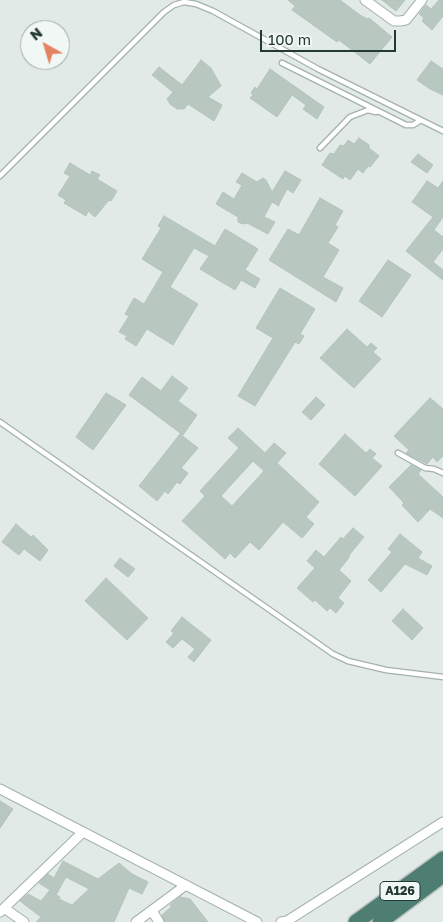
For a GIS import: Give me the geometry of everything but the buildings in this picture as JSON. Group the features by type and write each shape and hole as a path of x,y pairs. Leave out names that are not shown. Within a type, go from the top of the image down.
{"highway":[{"name":"A126","path":"356,922 443,859"},
{"name":"A126","path":"380,922 443,875"}],"street":[{"path":"365,0 394,21 406,20 422,0"},
{"path":"0,789 258,922"},
{"path":"281,922 287,921 443,822"},
{"path":"24,922 2,910 83,832"},
{"path":"136,922 186,885"},
{"path":"152,911 159,922"}],"lane":[{"path":"0,176 173,2 196,4 213,11 318,69 443,131"},
{"path":"282,63 411,126 421,120"},
{"path":"320,148 350,117 368,110 382,113"},
{"path":"0,422 333,654 348,661 386,670 443,678"},
{"path":"398,453 425,468 443,473"}]}
